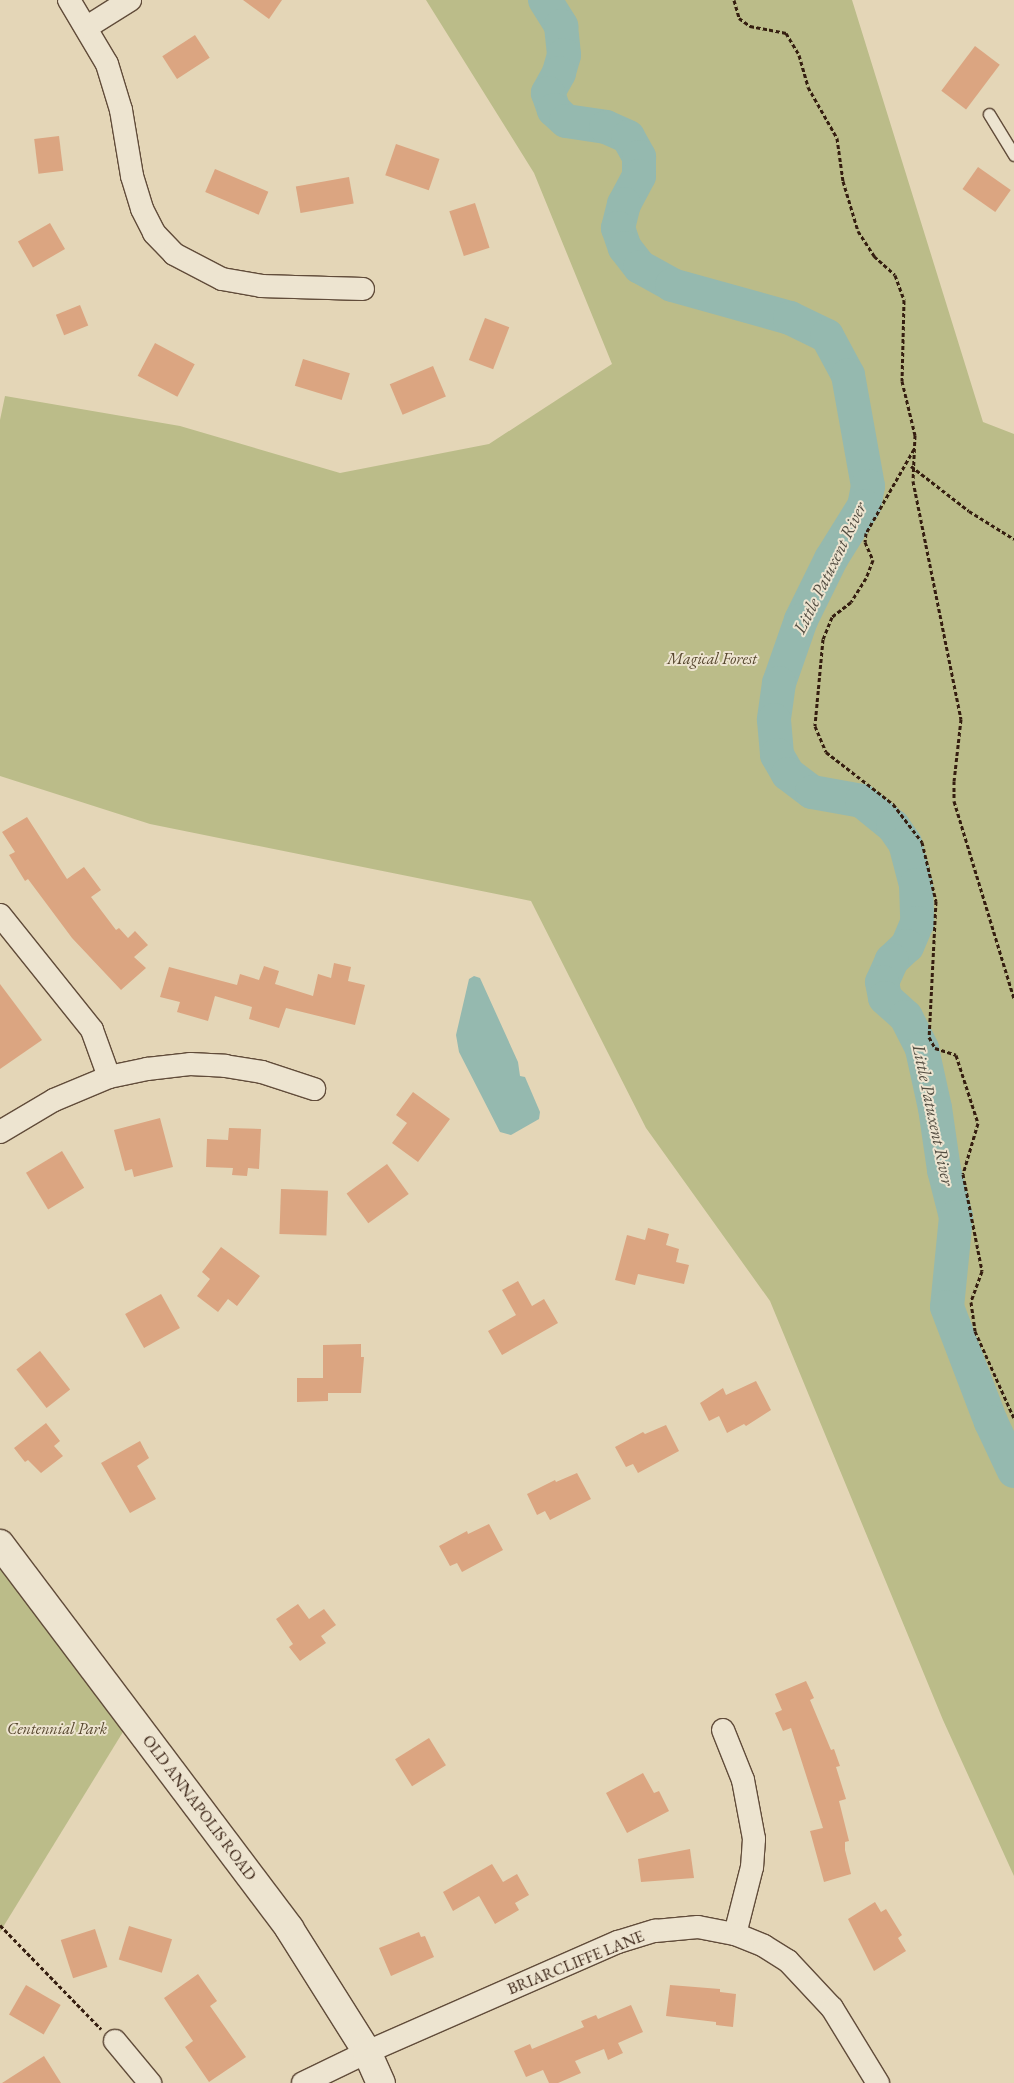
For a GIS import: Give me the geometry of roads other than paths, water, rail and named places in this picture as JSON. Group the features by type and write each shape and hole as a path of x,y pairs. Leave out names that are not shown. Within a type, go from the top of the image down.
{"street":[{"path":"69,0 108,64 121,110 132,176 142,209 154,233 174,254 222,279 261,286 363,289"},
{"path":"87,27 130,0"},
{"path":"0,915 92,1030 109,1077"},
{"path":"0,1132 54,1100 109,1077 190,1064 225,1066 262,1072 314,1089"},
{"name":"OLD ANNAPOLIS ROAD","path":"0,1544 289,1928 366,2052 381,2083"},
{"path":"722,1730 743,1780 754,1839 752,1867 736,1934"},
{"name":"BRIARCLIFFE LANE","path":"303,2083 366,2052 618,1942 655,1931 698,1927 736,1934 772,1951 811,1984 832,2008 878,2083"},
{"path":"115,2041 150,2083"}],"lane":[{"path":"989,114 1014,155"}],"water":[{"path":"474,976 480,978 518,1062 520,1076 525,1077 540,1112 539,1119 511,1135 500,1132 459,1052 456,1035 469,979"}],"waterway":[{"name":"Little Patuxent River","path":"545,0 561,26 564,55 559,73 548,93 554,110 566,121 606,127 628,137 639,157 639,176 624,204 618,228 625,248 640,267 672,285 790,318 827,336 848,375 868,486 864,506 831,559 801,620 779,683 774,720 777,755 788,774 812,792 862,801 893,826 905,843 916,885 917,923 907,946 892,960 882,982 885,998 906,1017 922,1049 935,1108 944,1170 956,1217 947,1307 991,1422 1014,1471"}],"park label":[{"name":"Magical Forest","path":"712,659"},
{"name":"Centennial Park","path":"57,1729"}]}
